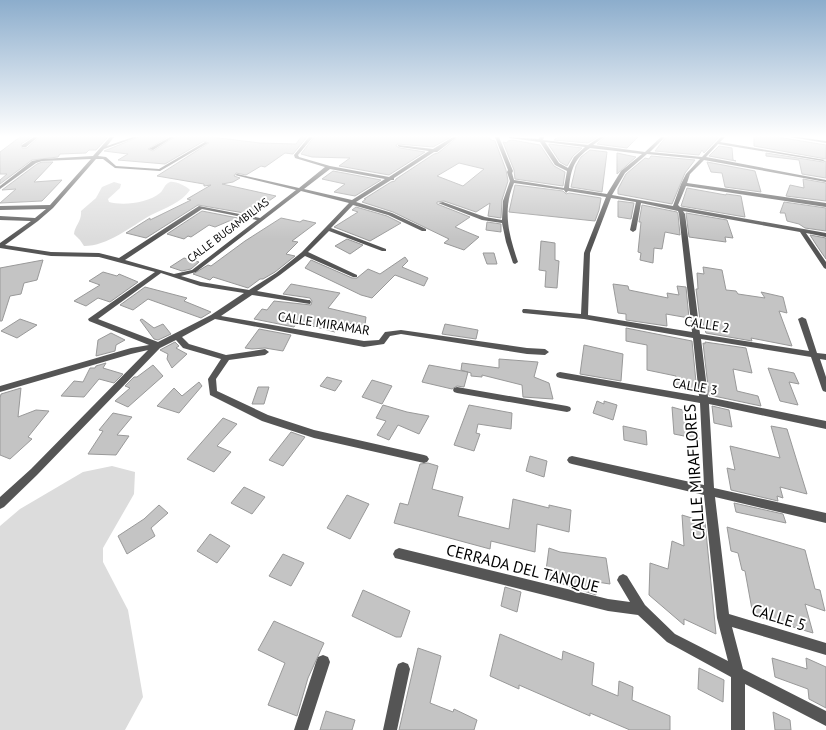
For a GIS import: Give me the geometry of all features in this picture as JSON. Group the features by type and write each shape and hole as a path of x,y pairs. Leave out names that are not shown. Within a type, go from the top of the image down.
{"street":[{"path":"0,188 22,171"},
{"path":"0,246 36,220 51,207 82,171"},
{"name":"CALLE BUGAMBILIAS","path":"176,275 194,270 324,171"},
{"path":"350,171 392,179"},
{"path":"0,389 131,351 158,346 214,317 304,253 354,203 404,171"},
{"path":"511,171 509,172 512,182 504,200 505,222 508,239 515,262"},
{"path":"566,191 568,171"},
{"path":"584,317 587,253 609,196 624,171"},
{"name":"CALLE MIRAFLORES","path":"692,171 683,184 675,206 680,210 704,400 709,492 723,618 738,673 738,730"},
{"path":"776,171 826,180"},
{"path":"237,175 354,203 390,214 424,230"},
{"path":"512,182 609,196 680,210 826,235"},
{"path":"683,184 826,205"},
{"path":"633,230 640,202"},
{"path":"441,204 484,219 505,222"},
{"path":"0,208 51,207"},
{"path":"121,260 201,207 259,219"},
{"path":"0,218 36,220"},
{"path":"329,229 384,250"},
{"path":"802,231 826,267"},
{"path":"0,246 51,254 99,255 176,275 200,284 308,302"},
{"path":"304,253 355,276"},
{"path":"194,270 200,284"},
{"path":"158,346 92,319 160,271"},
{"name":"CALLE 2","path":"526,311 584,317 696,334 826,357"},
{"name":"CALLE MIRAMAR","path":"214,317 364,344 381,342 388,334 401,332 527,351 545,352"},
{"path":"802,319 816,355 826,390"},
{"path":"177,336 186,346 226,358 265,352"},
{"path":"0,504 34,472 158,346"},
{"path":"226,358 212,379 213,393 265,418 314,434 424,460"},
{"name":"CALLE 3","path":"560,375 704,400 826,425"},
{"path":"458,390 567,409"},
{"path":"572,460 826,518"},
{"name":"CERRADA DEL TANQUE","path":"399,554 608,605 641,609"},
{"path":"623,580 641,609 671,638 826,719"},
{"name":"CALLE 5","path":"723,618 826,649"},
{"path":"302,730 323,662"},
{"path":"390,730 403,669"}],"shaded area":[{"path":"114,182 121,184 120,188 108,199 109,202 121,204 135,203 149,199 160,193 166,184 170,182 180,184 190,190 177,202 151,215 119,235 102,243 84,246 74,234 81,211 96,198 102,187"},
{"path":"112,466 135,472 134,494 103,548 103,562 128,610 143,697 125,730 0,730 0,526 20,509 83,472"}],"building":[{"path":"0,171 17,171 0,184 0,180 7,174 0,174"},
{"path":"27,171 44,171 34,182 62,180 42,201 0,203 16,189 2,190"},
{"path":"165,171 253,171 246,175 236,173 234,176 240,178 233,182 222,184 276,196 250,214 198,205 146,238 126,233 150,218 150,220 191,200 187,199 211,185 204,186 204,184 157,176"},
{"path":"333,171 381,180 355,196 334,192 345,184 322,179"},
{"path":"367,171 395,171 389,175"},
{"path":"408,171 445,171 437,176 463,186 481,171 506,171 508,181 502,200 501,218 488,216 490,203 476,212 444,201 437,202 437,204 470,217 455,227 479,237 464,250 444,243 449,239 393,212 362,202 366,199 364,199"},
{"path":"514,171 565,172 563,186 515,179"},
{"path":"575,171 605,171 602,192 571,187"},
{"path":"629,171 686,171 672,204 618,194 618,189 626,174"},
{"path":"755,171 761,192 725,187 722,173 711,172"},
{"path":"801,171 826,171 826,178 802,174"},
{"path":"803,179 826,183 826,201 786,196 790,185 804,188"},
{"path":"515,185 563,191 566,194 569,193 601,198 595,221 509,212"},
{"path":"687,188 726,195 741,196 745,217 681,206"},
{"path":"618,201 634,203 631,219 618,217"},
{"path":"784,202 826,208 826,231 805,228 799,224 787,221 785,213 780,213"},
{"path":"642,205 677,212 678,214 680,235 665,232 662,249 654,248 653,263 640,260 641,253 638,252 641,222 639,222"},
{"path":"356,207 387,216 401,223 370,241 334,227 358,212 352,210"},
{"path":"202,211 243,219 237,223 229,221 215,227 209,225 191,237 188,236 184,239 167,234"},
{"path":"686,213 727,220 733,238 725,237 726,242 689,237"},
{"path":"281,218 300,222 303,220 316,223 292,241 298,242 286,254 295,256 275,272 263,279 260,279 248,288 213,277 210,280 193,274 208,265 211,266 245,241"},
{"path":"487,222 501,224 501,232 486,230"},
{"path":"810,235 826,238 826,259 817,246"},
{"path":"347,239 363,245 350,254 335,246"},
{"path":"541,241 555,243 555,260 559,261 557,288 545,287 546,271 539,270"},
{"path":"483,253 494,253 497,264 487,264"},
{"path":"405,257 408,261 402,267 428,278 424,286 395,275 372,298 361,295 305,268 311,260 352,278 357,278 368,269 380,274"},
{"path":"184,258 199,262 191,269 182,271 170,267"},
{"path":"43,260 37,280 24,283 21,294 10,296 2,321 0,321 0,268"},
{"path":"703,267 722,270 726,290 736,291 738,294 765,298 761,292 783,297 787,313 779,311 792,346 751,338 752,341 706,333 702,320 700,320 696,289 698,289 697,273 704,274"},
{"path":"103,272 117,276 119,274 138,282 110,302 98,298 86,306 74,301 100,285 89,281"},
{"path":"291,284 340,293 328,308 366,317 365,325 336,322 335,332 297,322 294,327 254,319 262,309 267,310 274,301 311,305 312,301 310,298 283,294"},
{"path":"613,284 628,286 629,290 668,298 667,293 679,295 677,286 686,287 689,318 666,314 667,326 626,320 626,314 618,313"},
{"path":"145,287 187,298 184,301 211,312 201,318 148,299 133,310 120,305"},
{"path":"20,319 37,325 17,338 1,331"},
{"path":"142,319 154,328 163,324 171,334 158,340 154,339 140,320"},
{"path":"445,324 478,330 476,339 442,334"},
{"path":"626,328 692,341 697,392 676,387 676,376 647,370 647,345 626,341"},
{"path":"259,329 291,335 283,351 265,348 245,348"},
{"path":"111,333 125,340 116,345 115,351 96,356 98,340"},
{"path":"175,342 179,346 176,348 187,354 172,368 167,359 168,354 160,350"},
{"path":"705,342 746,348 752,373 733,369 737,391 758,396 761,406 709,395 703,343 705,344"},
{"path":"584,345 623,354 621,381 580,374"},
{"path":"499,359 538,362 534,377 549,383 553,399 523,397 522,385 482,375 482,377 471,376 471,373 461,370 462,363 499,368"},
{"path":"106,363 103,368 123,374 114,383 99,379 84,397 61,396 74,381 83,382 90,368 95,368 96,366"},
{"path":"153,365 163,376 128,407 115,401 130,388 125,386 134,377 137,377"},
{"path":"429,365 468,372 464,387 457,386 452,389 422,382"},
{"path":"768,368 794,373 799,384 789,382 798,405 780,401"},
{"path":"327,377 342,381 335,391 320,386"},
{"path":"372,380 392,386 382,404 362,397"},
{"path":"199,382 202,386 179,413 157,406 174,388 182,396"},
{"path":"258,387 269,387 264,404 252,404"},
{"path":"21,388 18,417 36,410 49,411 28,437 32,439 10,459 0,455 0,398 1,394"},
{"path":"597,401 604,404 604,401 617,405 613,420 593,413"},
{"path":"383,405 407,412 429,416 419,434 398,425 389,440 377,435 386,421 376,418"},
{"path":"469,405 512,413 511,429 478,424 476,433 480,434 474,451 454,445"},
{"path":"712,406 729,410 732,427 714,423"},
{"path":"672,407 686,411 687,423 696,425 699,439 674,434"},
{"path":"113,413 132,417 117,435 129,436 116,455 88,454 103,431 99,430"},
{"path":"223,418 237,424 217,446 231,452 214,472 187,459"},
{"path":"623,426 646,431 647,445 624,440"},
{"path":"771,426 787,429 807,494 780,487 783,498 777,496 778,501 731,490 727,468 735,470 730,446 780,458"},
{"path":"291,432 305,437 283,466 269,460"},
{"path":"530,456 547,461 544,477 526,471"},
{"path":"428,463 438,466 432,489 463,497 458,516 509,529 513,499 549,508 549,505 571,510 569,532 537,524 535,552 491,541 490,549 394,523 400,503 408,505 420,464"},
{"path":"244,487 265,497 252,514 231,503"},
{"path":"347,495 369,504 350,539 327,528"},
{"path":"734,503 783,514 786,523 736,512"},
{"path":"159,505 168,513 151,528 155,536 127,554 118,536 144,519"},
{"path":"682,515 705,522 716,634 684,619 684,625 649,595 650,563 668,569 672,541 684,546"},
{"path":"727,527 805,550 815,589 820,590 825,611 805,604 813,633 753,615 745,571 742,570 738,553 731,551"},
{"path":"210,534 230,546 217,563 197,551"},
{"path":"549,548 560,552 606,558 610,584 597,582 596,595 545,578"},
{"path":"283,554 304,563 291,586 269,576"},
{"path":"505,587 521,592 517,612 501,606"},
{"path":"363,590 410,611 401,637 396,637 352,616"},
{"path":"274,621 324,643 308,678 297,716 268,705 285,663 258,650"},
{"path":"500,634 562,660 563,651 594,663 592,685 618,696 619,681 633,687 632,700 670,716 670,730 630,730 590,713 590,716 519,685 519,689 490,676"},
{"path":"418,648 441,656 430,703 453,712 454,709 477,720 474,730 399,730"},
{"path":"772,658 807,669 806,658 826,667 826,708 809,699 808,689 775,677"},
{"path":"699,668 724,680 723,702 698,689"},
{"path":"326,711 355,720 352,730 320,730"},
{"path":"773,712 790,720 791,730 775,730"}]}
